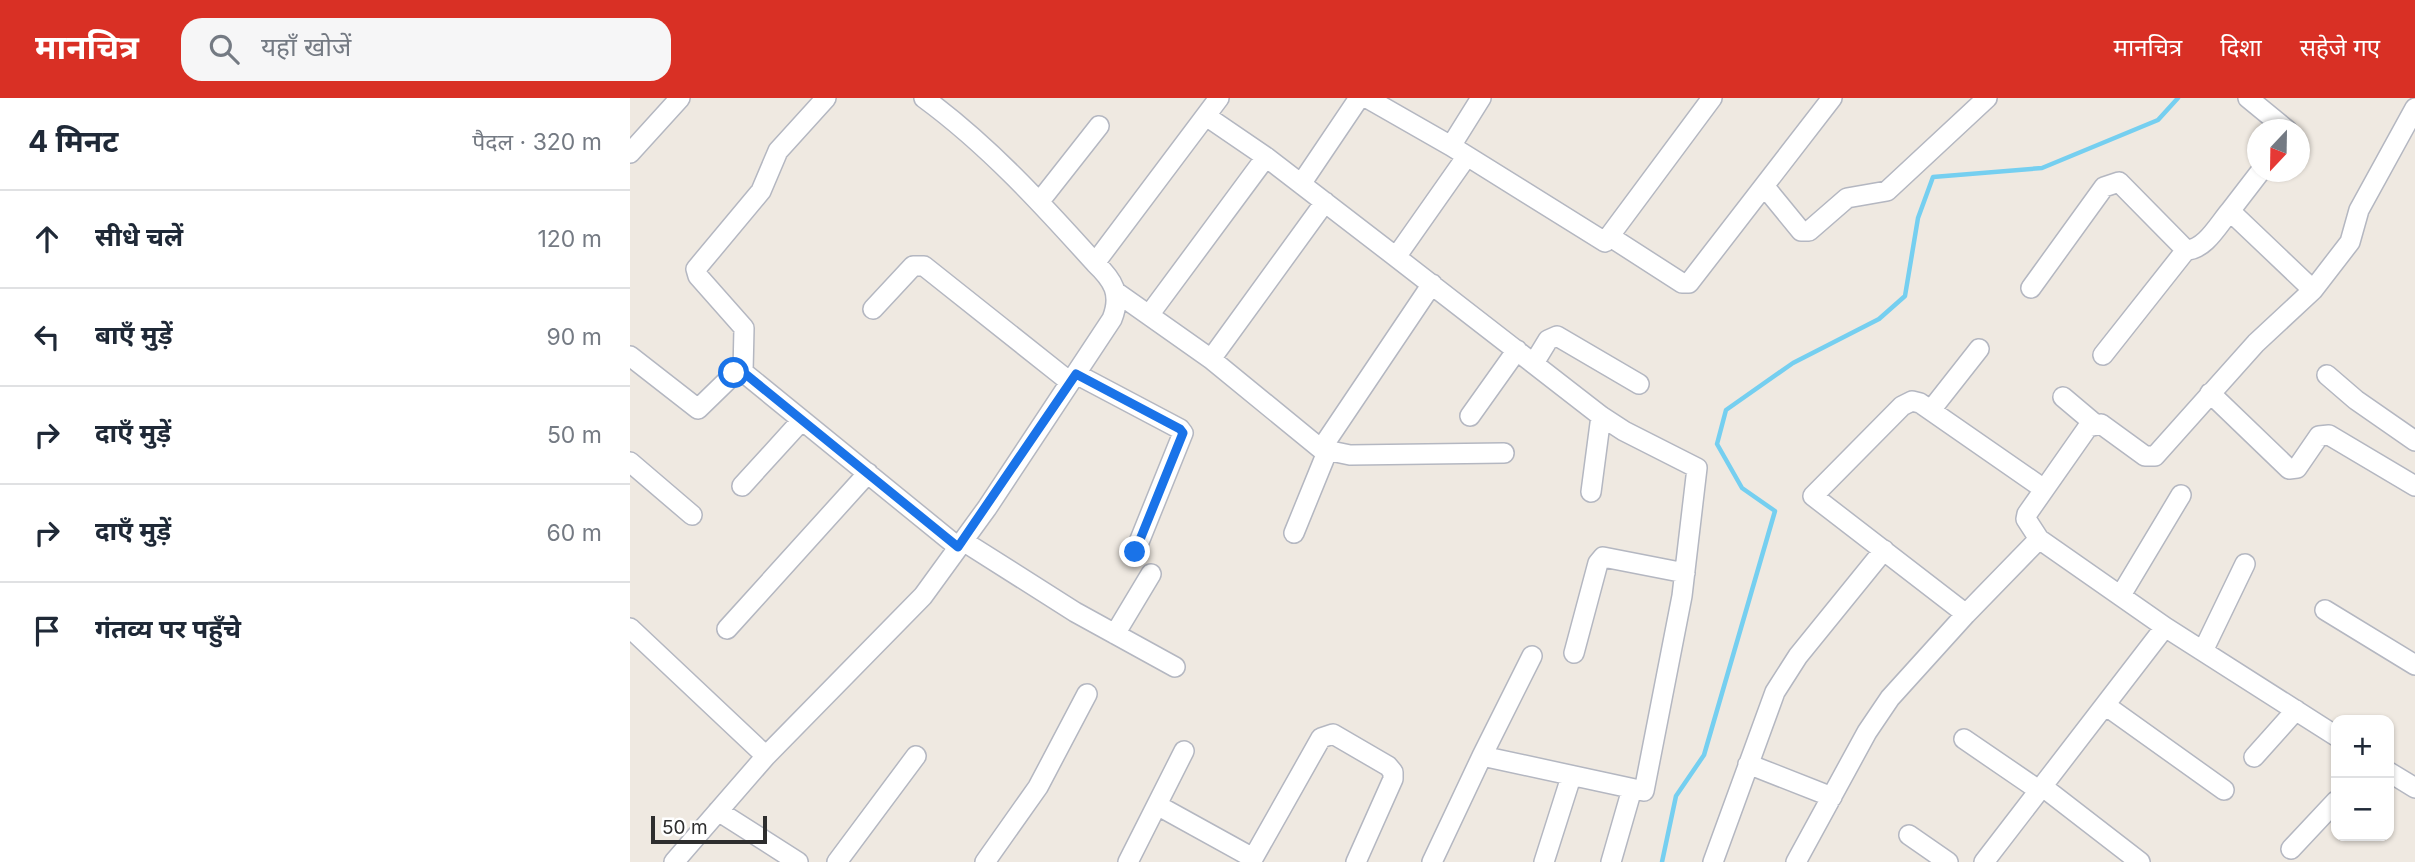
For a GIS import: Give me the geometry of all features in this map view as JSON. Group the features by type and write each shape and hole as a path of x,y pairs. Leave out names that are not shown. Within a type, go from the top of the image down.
{"street":[{"path":"630,153 680,98"},
{"path":"743,372 744,328 698,276 696,269 761,191 778,151 826,98"},
{"path":"1095,263 1219,98"},
{"path":"1301,184 1359,98"},
{"path":"1367,98 1459,151 1605,242 1712,98"},
{"path":"1396,257 1459,151 1481,98"},
{"path":"1609,236 1682,283 1689,283 1832,98"},
{"path":"1765,187 1801,230 1809,231 1847,198 1887,191 1987,98"},
{"path":"2248,98 2274,119"},
{"path":"674,862 766,756 923,596 1073,378 1112,319 1117,306 1114,281 1040,201 934,101"},
{"path":"2331,733 2165,627 2039,538 2026,519 2088,427 2101,424 2151,458 2256,342 2313,290 2350,243 2360,210 2415,108"},
{"path":"1206,116 1266,157 1601,416 1624,431 1697,468 1685,573 1662,710 1644,791 1482,756"},
{"path":"1040,201 1099,126"},
{"path":"1149,316 1266,157"},
{"path":"2031,288 2104,187 2112,183 2119,182 2186,250 2195,250 2252,182"},
{"path":"1211,359 1325,202"},
{"path":"2230,211 2313,290"},
{"path":"2103,355 2186,250"},
{"path":"873,309 913,266 924,266 1073,378 1180,429 1183,433 1135,552"},
{"path":"1294,533 1324,451 1432,285"},
{"path":"1116,292 1211,359 1324,451 1350,456 1504,453"},
{"path":"1534,363 1548,340 1557,336 1639,384"},
{"path":"1931,410 1979,349"},
{"path":"1470,416 1517,350"},
{"path":"630,356 698,409 734,373 743,372 961,544 1175,667"},
{"path":"2327,375 2356,400 2415,441"},
{"path":"2210,393 2290,469 2297,468 2319,436 2329,435 2415,486"},
{"path":"2063,397 2095,424"},
{"path":"1966,614 1813,496 1902,406 1912,401 1931,410 2044,489"},
{"path":"1591,492 1601,416"},
{"path":"742,486 802,420"},
{"path":"630,462 692,515"},
{"path":"727,629 868,473"},
{"path":"2121,595 2181,495"},
{"path":"1796,862 1867,732 1890,698 2039,538"},
{"path":"1713,862 1768,708 1784,675 1884,550"},
{"path":"1574,653 1598,563 1603,556 1685,573"},
{"path":"2203,651 2245,564"},
{"path":"1115,634 1151,574"},
{"path":"2325,610 2415,665"},
{"path":"1984,862 2165,627"},
{"path":"633,637 766,756"},
{"path":"1432,862 1532,656"},
{"path":"985,862 1013,827 1038,787 1087,694"},
{"path":"2105,705 2224,790"},
{"path":"2253,757 2296,710"},
{"path":"1157,805 1252,860 1321,738 1333,734 1393,772 1393,779 1356,862"},
{"path":"1964,739 2041,789 2140,862"},
{"path":"1128,862 1184,751"},
{"path":"837,862 916,756"},
{"path":"1748,764 1832,797"},
{"path":"2394,775 2415,788"},
{"path":"1544,862 1570,777"},
{"path":"1611,862 1632,789"},
{"path":"2291,849 2331,806"},
{"path":"718,811 799,862"},
{"path":"1909,835 1948,862"}],"waterway":[{"path":"1662,862 1676,796 1704,755 1775,511 1742,488 1717,444 1726,410 1793,363 1879,319 1905,296 1918,218 1933,177 2042,168 2158,120 2178,98"}],"route":[{"path":"734,373 743,372 958,547 1076,374 1183,433 1159,486 1135,552"}]}
